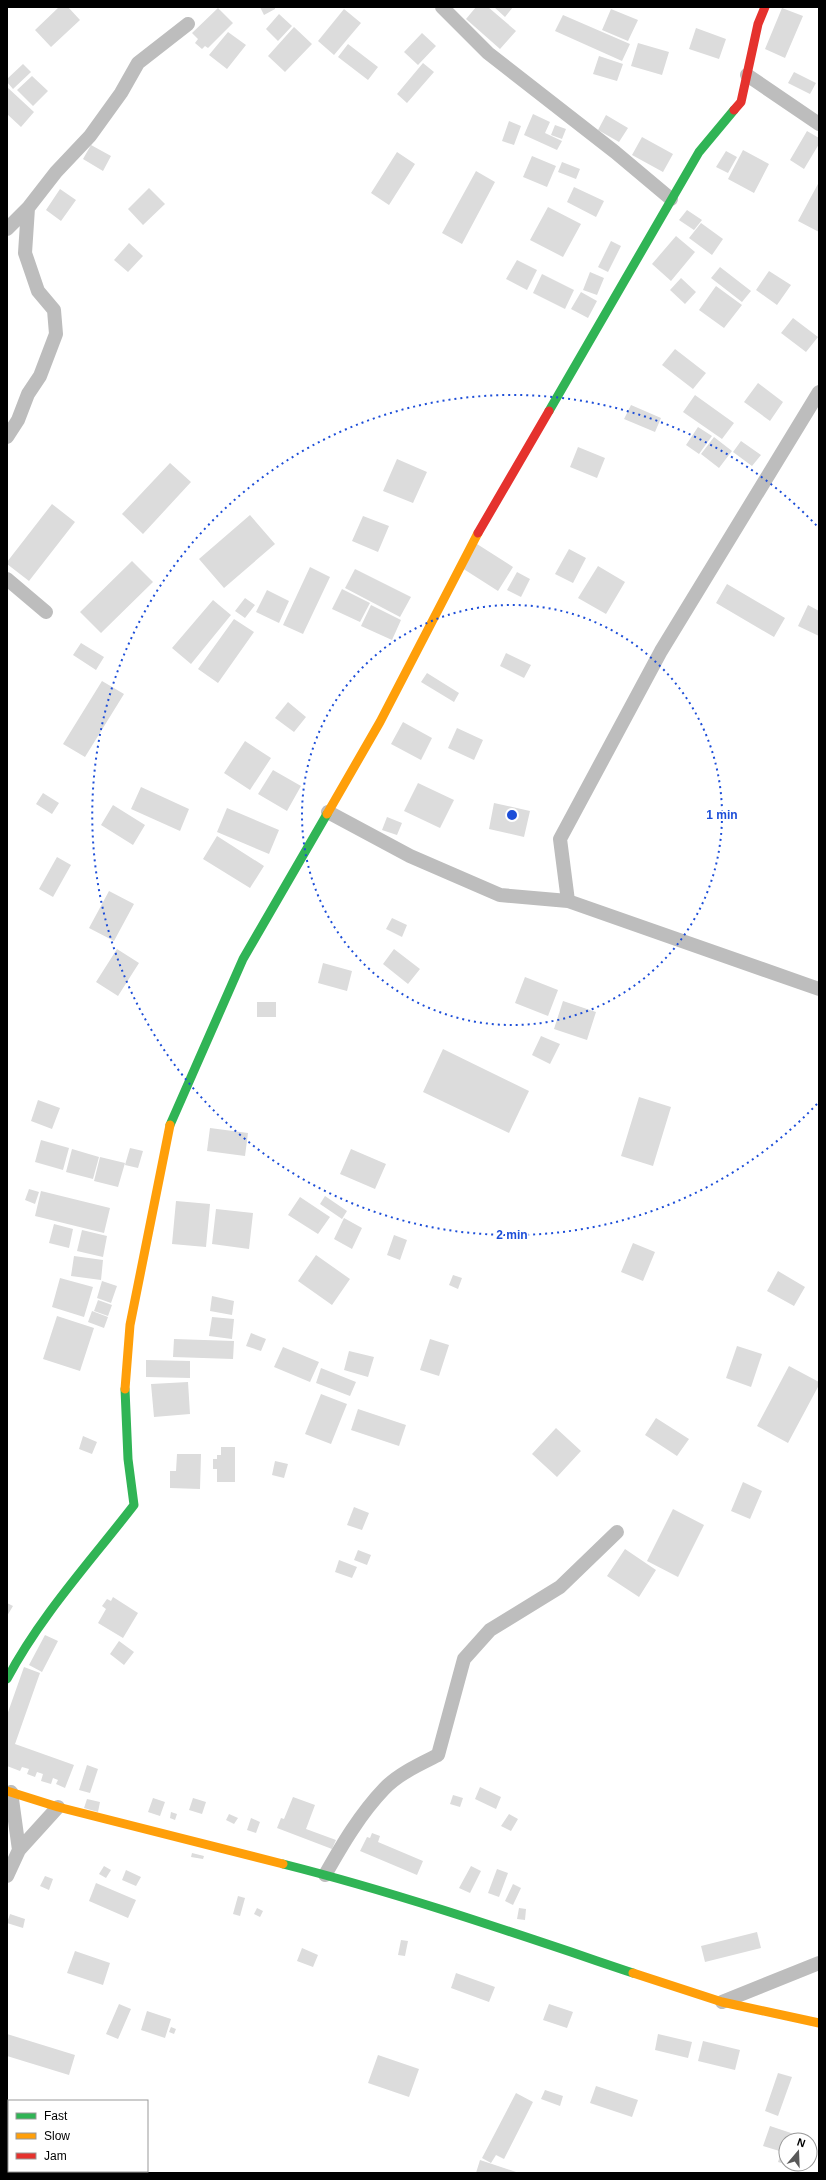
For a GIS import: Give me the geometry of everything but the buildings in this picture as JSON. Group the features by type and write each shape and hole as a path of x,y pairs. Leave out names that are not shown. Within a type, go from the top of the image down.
{"street":[{"path":"442,7 488,53 615,152 670,199"},
{"path":"7,1679 20,1653 59,1596 108,1541 134,1505 128,1459 125,1392 130,1325 171,1121 243,959 380,722 481,527 670,199 699,152 741,102 758,24 765,7"},
{"path":"7,228 28,208 56,172 90,136 121,93 138,63 188,24"},
{"path":"747,75 819,124"},
{"path":"7,437 18,420 28,394 40,376 56,334 54,310 38,291 25,253 28,208"},
{"path":"568,901 560,839 661,652 819,392"},
{"path":"7,579 46,612"},
{"path":"328,812 410,856 500,895 568,901 819,989"},
{"path":"325,1875 352,1830 384,1788 412,1768 438,1755 464,1659 490,1630 560,1587 617,1532"},
{"path":"19,1850 9,1792 58,1807 325,1875 510,1932 722,2002 819,2023"},
{"path":"7,1876 19,1850 58,1807"},
{"path":"722,2002 819,1963"}],"traffic: fast":[{"path":"549,411 699,152 734,110"},
{"path":"170,1125 243,959 327,814"},
{"path":"7,1679 20,1655 67,1589 134,1505 128,1459 125,1389"},
{"path":"283,1864 415,1901 633,1973"}],"traffic: slow":[{"path":"327,814 380,722 478,533"},
{"path":"125,1389 130,1325 170,1125"},
{"path":"7,1791 58,1807 283,1864"},
{"path":"633,1973 722,2002 819,2023"}],"traffic: jam":[{"path":"734,110 741,102 758,24 765,7"},
{"path":"478,533 549,411"}]}
